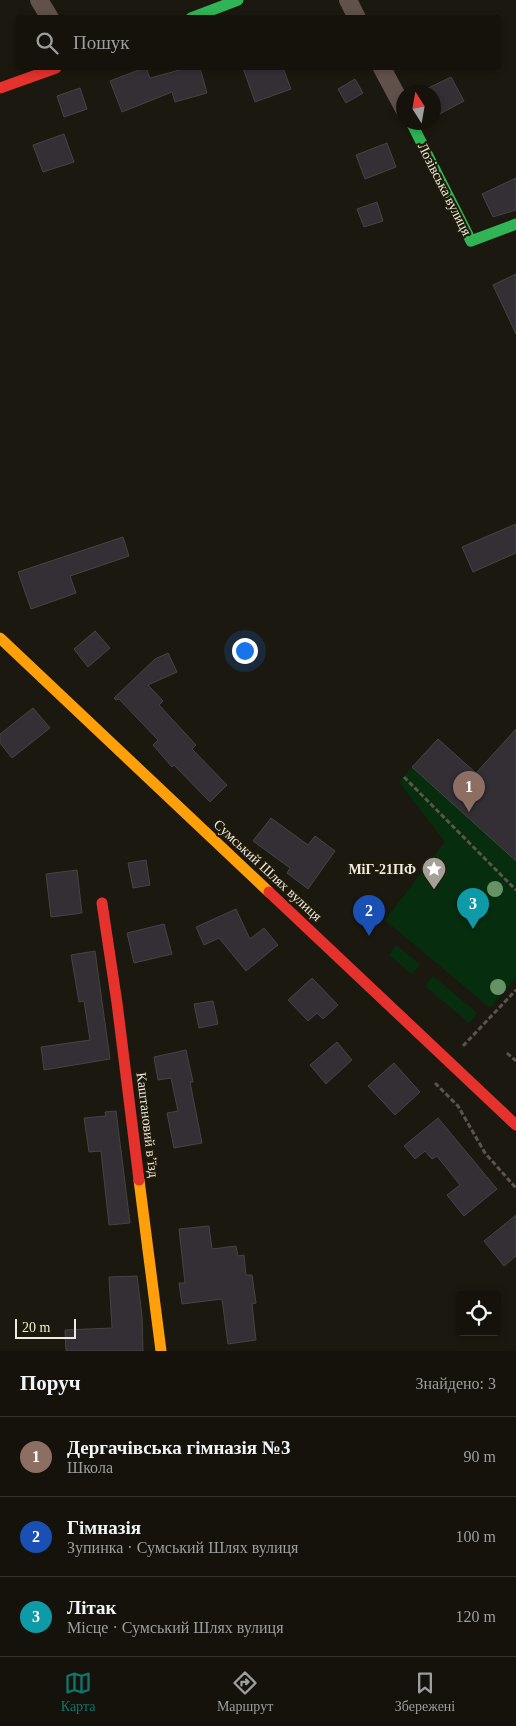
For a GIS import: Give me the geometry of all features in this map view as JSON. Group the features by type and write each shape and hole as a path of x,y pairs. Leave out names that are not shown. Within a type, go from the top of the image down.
{"street":[{"path":"39,0 48,15"},
{"path":"199,15 238,0"},
{"path":"348,0 356,15"},
{"path":"0,88 50,70"},
{"path":"383,70 396,94"},
{"name":"Лозівська вулиця","path":"415,130 471,241 516,224"},
{"name":"Сумський Шлях вулиця","path":"0,638 516,1125"},
{"name":"Каштановий в’їзд","path":"102,903 117,1003 161,1351"}],"path":[{"path":"404,777 516,890"},
{"path":"448,1061 516,990"},
{"path":"507,1053 516,1061"}],"green space":[{"path":"412,767 516,861 516,978 490,1008 385,920 445,842 399,782"},
{"path":"396,945 420,964 412,974 389,955"},
{"path":"433,976 477,1013 469,1023 425,986"}],"building":[{"path":"139,70 147,70 150,78 180,70 201,70 207,93 175,102 172,92 122,112 110,81"},
{"path":"244,70 284,70 291,89 255,102"},
{"path":"451,77 464,101 441,113 441,85 434,85"},
{"path":"355,79 363,93 346,103 338,89"},
{"path":"80,88 87,109 64,117 57,96"},
{"path":"64,134 74,162 43,172 33,145"},
{"path":"387,143 396,167 365,179 356,155"},
{"path":"516,178 516,210 493,217 482,194"},
{"path":"377,202 383,221 364,227 357,209"},
{"path":"516,274 516,334 493,285"},
{"path":"516,524 516,553 473,572 462,547"},
{"path":"123,537 129,556 70,576 76,593 31,609 18,572"},
{"path":"95,631 110,648 88,667 74,649"},
{"path":"168,653 177,672 148,685 163,701 159,705 196,745 192,749 227,785 210,802 174,765 172,767 153,745 158,740 119,699 116,700 114,698 155,659"},
{"path":"33,708 50,728 12,758 0,743 0,734"},
{"path":"516,729 516,861 412,767 438,739 476,773"},
{"path":"271,818 308,845 315,836 335,851 308,889 287,873 290,868 253,841"},
{"path":"146,860 150,885 133,888 128,863"},
{"path":"77,870 82,913 51,917 46,874"},
{"path":"236,909 250,939 264,928 278,945 246,971 219,938 204,945 196,927"},
{"path":"164,924 172,954 134,963 127,933"},
{"path":"95,951 110,1059 44,1070 41,1047 90,1040 84,1001 79,1002 71,955"},
{"path":"312,978 338,1005 323,1019 317,1013 308,1021 288,1000"},
{"path":"213,1001 218,1024 199,1028 194,1004"},
{"path":"337,1042 352,1060 326,1084 310,1065"},
{"path":"186,1050 202,1143 174,1148 167,1113 178,1111 171,1078 158,1080 154,1057"},
{"path":"394,1063 420,1092 395,1115 368,1086"},
{"path":"116,1111 130,1223 109,1225 101,1151 89,1152 84,1118 106,1116 105,1112"},
{"path":"438,1118 497,1189 464,1216 447,1195 460,1185 437,1156 432,1159 425,1151 415,1159 404,1146"},
{"path":"516,1215 516,1256 504,1266 484,1241"},
{"path":"209,1226 212,1249 236,1246 238,1256 244,1255 246,1275 252,1275 256,1303 252,1304 256,1340 228,1344 222,1299 182,1304 179,1283 185,1283 179,1229"},
{"path":"137,1276 142,1316 143,1351 66,1351 65,1330 112,1328 109,1277"}],"traffic: fast":[{"path":"199,15 238,0"},
{"path":"415,130 471,241 516,224"}],"traffic: slow":[{"path":"0,638 269,892"},
{"path":"139,1180 161,1351"}],"traffic: jam":[{"path":"0,88 50,70"},
{"path":"269,892 516,1125"},
{"path":"102,903 117,1003 139,1180"}],"place":[{"name":"Дергачівська гімназія №3","path":"469,812"},
{"name":"МіГ-21ПФ","path":"434,890"},
{"name":"Літак","path":"473,929"},
{"name":"Гімназія","path":"369,936"}]}
